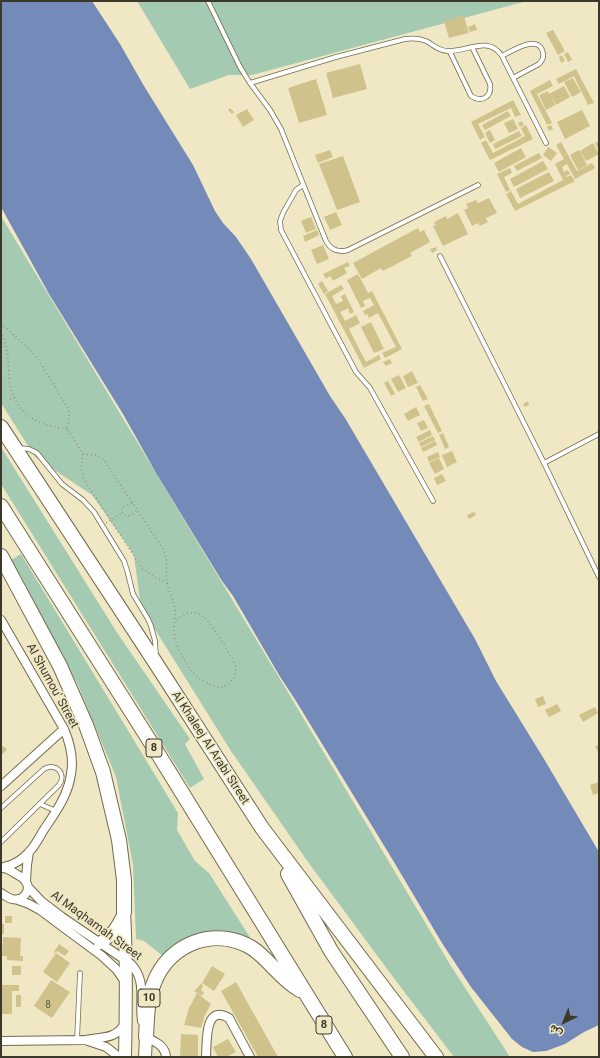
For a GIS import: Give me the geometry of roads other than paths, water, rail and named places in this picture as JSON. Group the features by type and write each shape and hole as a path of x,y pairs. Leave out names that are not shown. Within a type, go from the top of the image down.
{"highway":[{"name":"Al Khaleej Al Arabi Street","path":"1,426 262,828 436,1057"},
{"name":"8","path":"1,506 160,757 344,1057"},
{"name":"10","path":"1,556 60,666 86,725 103,772 119,840 124,880 124,912"},
{"path":"262,828 331,951 402,1057"},
{"name":"10","path":"146,1037 151,992 156,976 165,962 178,951 201,940 214,939 235,941 247,946 258,953 290,984 304,992"}],"main road":[{"path":"100,943 114,932 124,912"},
{"name":"10","path":"124,912 126,961 125,1057"},
{"name":"10","path":"145,1057 146,1037"}],"street":[{"name":"Al Shumou' Street","path":"1,620 64,729 72,755 72,773 66,793 56,812 30,852 17,862 2,868"},
{"path":"1,786 64,729"},
{"name":"Al Shumou' Street","path":"27,884 27,865 30,852"},
{"name":"Al Maqhamah Street","path":"2,868 9,869 27,884 41,901 62,917 132,964 141,981 142,988 140,1011 146,1037"},
{"path":"18,900 26,895 28,890 27,884"},
{"name":"Al Maqhamah Street","path":"1,893 12,900 18,900 40,910 102,956 116,969 126,984"},
{"path":"206,1057 208,1025 214,1016 219,1014 229,1018 250,1057"},
{"path":"1,1041 81,1040 106,1038 114,1035 126,1022"},
{"path":"146,1037 162,1047 166,1057"},
{"path":"81,1040 106,1047 119,1057"}],"lane":[{"path":"208,1 240,67 270,110 281,129 326,240 331,248 339,251 348,250 478,184"},
{"path":"250,83 336,57 404,39 415,38 426,41 437,49 450,52 488,45 494,47 502,56 546,143"},
{"path":"502,56 529,44 536,44 541,49 543,55 541,62 513,78"},
{"path":"450,52 472,96 475,98 484,99 490,93 490,84 472,47"},
{"path":"303,185 294,192 283,213 280,221 281,230 356,372 370,388 433,501"},
{"path":"440,256 544,463 599,577"},
{"path":"544,463 599,434"},
{"path":"15,448 29,449 41,456 62,484 90,508 102,526 124,561 133,594 151,626 156,648 155,662"},
{"path":"1,808 46,767 56,767 60,772 62,777 61,783 1,842"},
{"path":"60,772 66,771 72,773"},
{"path":"40,804 56,812"},
{"path":"80,973 81,1040"}],"water":[{"path":"1,1 92,1 120,44 193,165 215,211 251,259 330,396 345,418 475,639 496,681 599,852 599,1025 584,1032 565,1044 546,1051 533,1052 522,1047 512,1039 471,987 442,943 49,294 1,207"}]}
